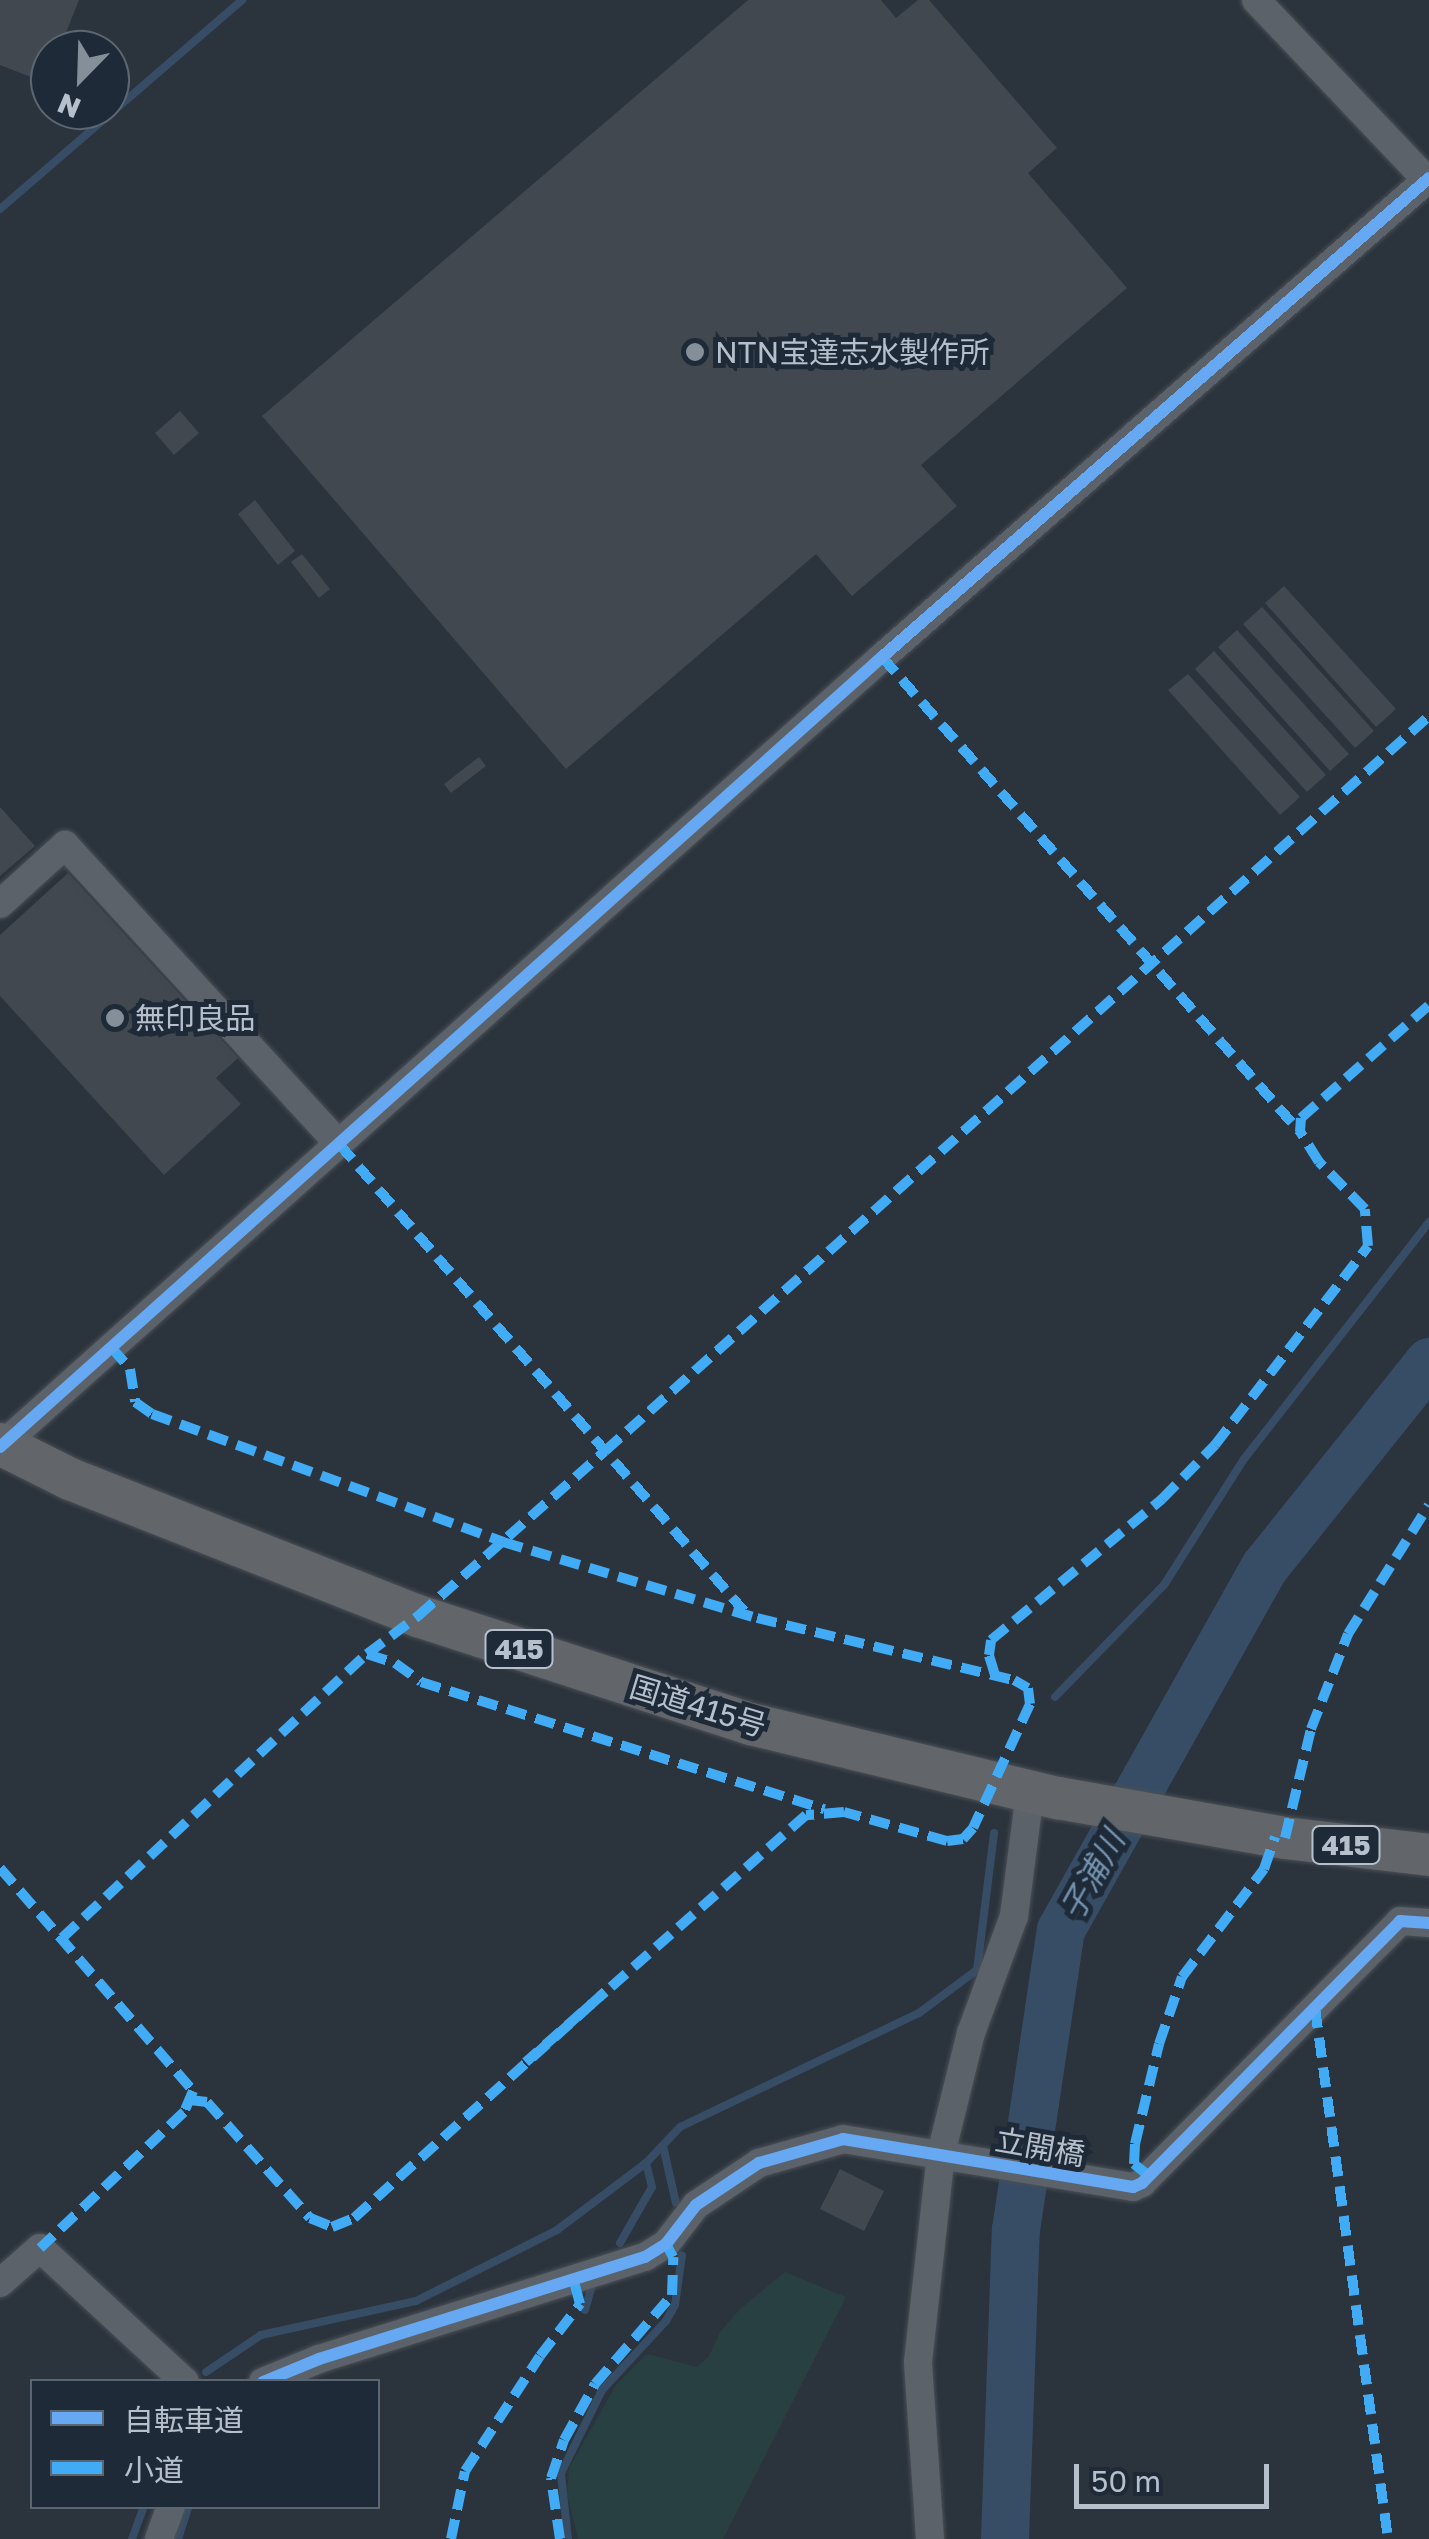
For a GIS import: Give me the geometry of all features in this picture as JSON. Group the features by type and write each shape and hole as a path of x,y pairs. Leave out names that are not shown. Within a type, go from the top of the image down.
{"highway":[{"name":"国道415号","path":"1,1445 70,1478 418,1616 750,1724 1044,1795 1263,1834 1429,1855"}],"street":[{"path":"1,1445 882,658 1428,179 1256,0"},
{"path":"0,904 66,845 339,1144"},
{"path":"930,2539 918,2362 948,2155 971,2033 1014,1916 1044,1795"},
{"name":"立開橋","path":"271,2379 319,2359 645,2257 666,2244 696,2205 759,2164 843,2139 1117,2186 1142,2184 1400,1920 1429,1923"},
{"path":"0,2283 40,2248 182,2379"},
{"path":"160,2539 170,2509"}],"green space":[{"path":"785,2272 846,2297 723,2539 578,2539 567,2493 569,2468 616,2385 647,2354 697,2367 709,2356 720,2332 740,2309"}],"building":[{"path":"0,0 79,0 67,30 30,30 30,77 0,65"},
{"name":"NTN宝達志水製作所","path":"748,0 881,0 896,18 918,0 929,0 1057,148 1028,173 1127,288 921,465 957,506 852,596 816,554 566,769 262,416"},
{"path":"180,411 199,433 174,455 155,433"},
{"path":"255,500 295,551 278,565 238,514"},
{"path":"302,554 330,589 319,598 291,562"},
{"path":"1284,586 1396,709 1376,727 1265,603"},
{"path":"1262,607 1374,731 1355,748 1243,624"},
{"path":"1237,630 1349,754 1330,771 1218,647"},
{"path":"1214,651 1326,775 1307,792 1195,669"},
{"path":"1188,674 1300,797 1280,815 1168,690"},
{"path":"479,757 486,766 451,793 444,784"},
{"path":"0,807 35,846 0,876"},
{"path":"68,873 238,1058 216,1078 241,1104 164,1175 0,996 0,935"},
{"path":"840,2169 884,2191 864,2231 820,2209"}],"waterway":[{"path":"0,209 242,0"},
{"path":"1055,1697 1164,1585 1244,1459 1429,1222"},
{"name":"子浦川","path":"1005,2539 1016,2230 1061,1930 1265,1567 1429,1362"},
{"path":"206,2372 261,2335 416,2301 557,2230 646,2163 680,2127 919,2013 977,1970 994,1833"},
{"path":"663,2146 676,2203"},
{"path":"620,2243 652,2187 646,2163"},
{"path":"568,2539 561,2473 602,2390 666,2321 675,2305 682,2255"},
{"path":"585,2310 592,2285"},
{"path":"132,2539 143,2509"},
{"path":"178,2539 188,2509"}],"marked path":[{"path":"882,657 1300,1132"},
{"path":"62,1938 367,1654 418,1616 605,1451 1429,716"},
{"path":"995,1675 989,1655 991,1640 1162,1499 1215,1445 1368,1246 1365,1209 1319,1162 1300,1132 1301,1118 1429,1005"},
{"path":"339,1144 744,1611"},
{"path":"111,1347 130,1369 135,1402 152,1414 503,1542 757,1618 1014,1680 1028,1688 1030,1704 973,1828 963,1839 947,1841 844,1812 806,1815 605,1992"},
{"path":"1285,1838 1311,1729 1348,1634 1429,1505"},
{"path":"367,1654 395,1663 421,1682 825,1809"},
{"path":"1148,2175 1134,2164 1135,2144 1159,2044 1182,1977 1264,1869 1275,1837"},
{"path":"0,1868 193,2091 184,2112 40,2248"},
{"path":"190,2100 207,2102 310,2218 332,2227 354,2218 605,1992 526,2062"},
{"path":"1315,2008 1388,2539"},
{"path":"560,2539 551,2478 564,2440 595,2384 672,2295 673,2257 666,2244"},
{"path":"451,2539 465,2471 540,2356 580,2304 574,2281"}],"cycle path":[{"path":"0,1447 882,657 1429,178"},
{"path":"270,2379 319,2359 645,2257 666,2244 696,2205 759,2163 843,2139 1133,2187 1142,2183 1400,1921 1429,1923"}],"place":[{"name":"NTN宝達志水製作所","path":"695,352"},
{"name":"無印良品","path":"115,1018"}]}
